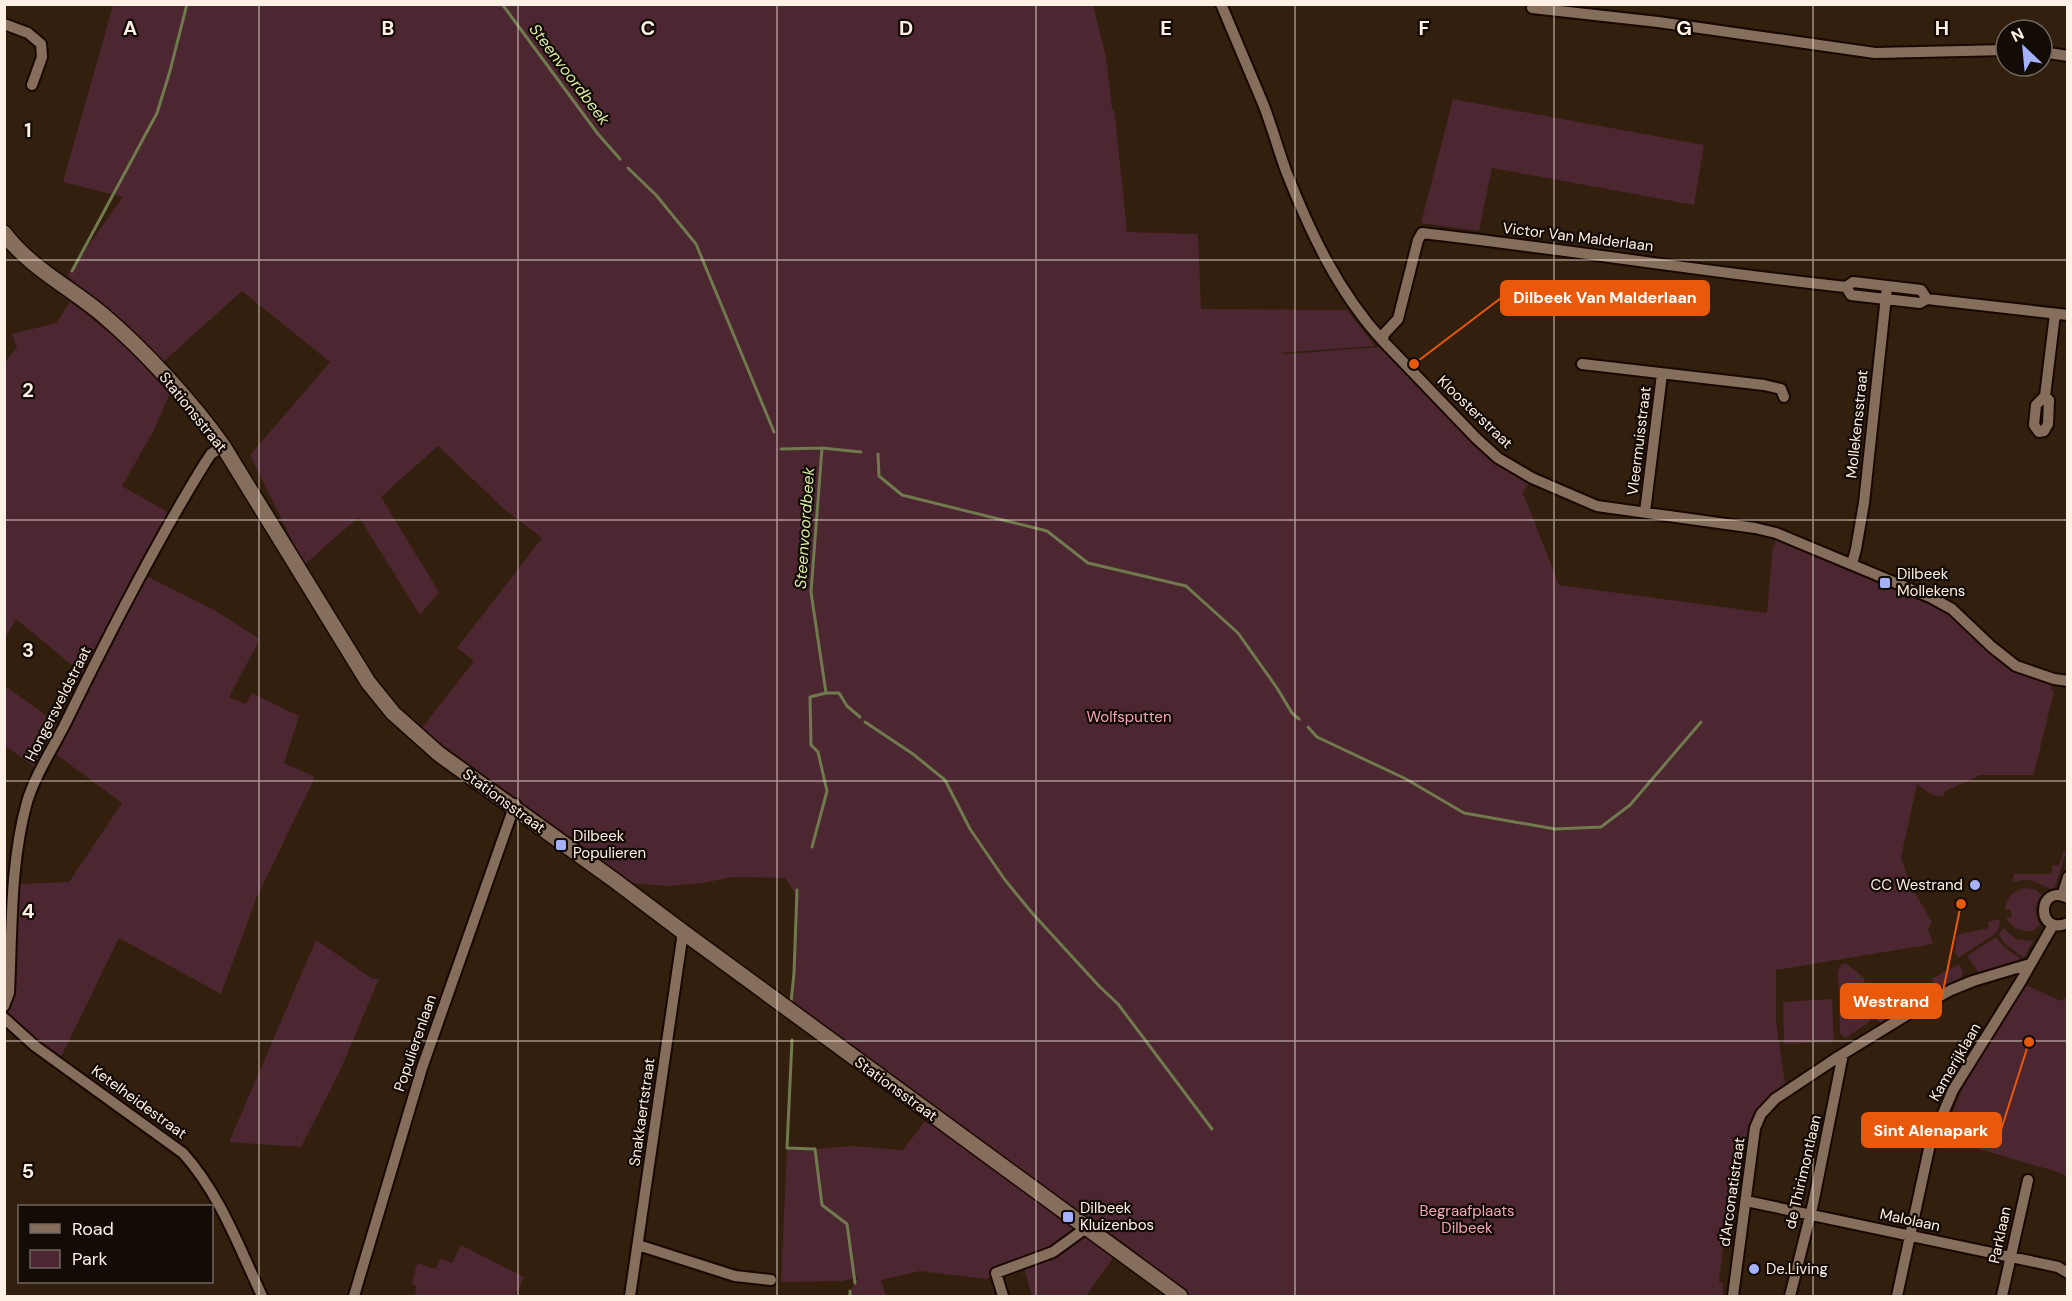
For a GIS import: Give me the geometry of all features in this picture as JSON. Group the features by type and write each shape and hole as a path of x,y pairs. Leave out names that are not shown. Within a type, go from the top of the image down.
{"street":[{"name":"Kloosterstraat","path":"1221,4 1264,107 1286,170 1312,233 1341,286 1369,326 1498,458 1532,478 1597,506 1755,528 1776,533 1932,598 1952,609 2016,666 2067,681"},
{"path":"1532,8 1658,22 1866,52 1994,50"},
{"path":"4,24 28,33 41,44 42,57 32,85"},
{"name":"Stationsstraat","path":"4,233 29,260 121,331 208,424 368,682 407,727 439,754 514,805 683,932 1180,1296"},
{"name":"Victor Van Malderlaan","path":"1383,341 1384,334 1398,319 1418,240 1422,233 1548,247 1846,287 1851,295 1886,292 1920,303 1927,299 2067,315"},
{"name":"Mollekensstraat","path":"1852,564 1864,503 1886,292"},
{"path":"2045,396 2055,314"},
{"name":"Vleermuisstraat","path":"1582,364 1764,385 1781,389 1784,397"},
{"name":"Vleermuisstraat","path":"1645,512 1662,374"},
{"name":"Hongersveldstraat","path":"4,1006 9,993 16,865 27,801 99,654 189,489 212,454 223,446"},
{"name":"Populierenlaan","path":"354,1296 422,1068 514,805"},
{"path":"2067,877 2065,897 2053,896 2045,904 2044,915 2053,924 2060,926 2067,923"},
{"name":"Kamerijklaan","path":"1897,1296 1930,1144 1948,1101 2053,924"},
{"name":"Snakkaertstraat","path":"630,1296 683,932"},
{"name":"d'Arconatistraat","path":"1733,1296 1755,1128 1761,1114 1775,1099 1843,1054 1951,990 2030,964"},
{"name":"Ketelheidestraat","path":"4,1018 35,1046 183,1153 198,1170 216,1197 262,1296"},
{"name":"de Thirimontlaan","path":"1790,1296 1809,1214 1814,1204 1843,1054"},
{"name":"Parklaan","path":"2002,1296 2028,1180"},
{"name":"Malolaan","path":"1746,1201 2058,1267 2067,1272"},
{"path":"1004,1296 996,1273 1053,1252 1086,1228"},
{"path":"638,1245 735,1276 771,1280"}],"green space":[{"name":"Wolfsputten","path":"113,5 1093,5 1106,57 1112,109 1114,110 1127,232 1198,234 1201,309 1347,310 1375,346 1278,353 1380,347 1494,463 1529,484 1522,494 1559,585 1767,613 1776,533 1932,598 2016,666 2054,679 2051,690 2054,692 2034,773 2032,775 1980,775 1944,792 1945,796 1933,795 1917,784 1901,858 1912,888 1932,922 1928,929 1933,944 1776,970 1776,1021 1785,1084 1764,1101 1753,1121 1748,1139 1735,1140 1719,1282 1723,1283 1722,1296 1190,1296 1112,1234 1109,1237 985,1142 983,1143 792,1003 797,896 785,878 733,877 668,886 627,883 618,877 620,874 421,729 474,661 457,648 542,538 505,510 438,446 381,497 439,592 420,615 359,517 304,565 250,455 330,362 242,291 162,363 127,326 84,292 67,275 123,197 63,182"},
{"path":"1453,99 1704,145 1694,205 1492,168 1479,231 1421,223"},
{"path":"70,302 123,344 170,393 153,432 122,486 171,514 139,572 216,611 260,639 229,697 246,704 252,693 299,716 284,763 315,777 256,899 221,994 119,938 61,1057 38,1044 6,1014 12,993 17,884 69,882 122,803 54,753 90,680 16,619 5,638 5,362 17,347 12,334 56,323"},
{"path":"5,686 62,727 39,770 5,746"},
{"path":"2064,851 2066,852 2055,887 2051,889 2028,880 2012,883 2014,874 2052,874 2052,866 2059,865"},
{"path":"2024,888 2036,890 2042,895 2037,902 2036,910 2040,925 2032,931 2017,929 2006,918 2012,917 2010,909 2005,910 2008,899 2016,891"},
{"path":"2000,919 1999,928 1995,934 1958,958 1955,955 1956,938 1959,934 1989,928 1988,922"},
{"path":"2003,928 2016,939 2033,941 2024,958 2005,944 1999,935"},
{"path":"1996,937 2004,947 2021,959 1978,972 1967,956"},
{"path":"316,940 373,979 379,979 339,1073 301,1147 229,1142"},
{"path":"1842,964 1847,964 1864,978 1870,1021 1845,1038 1840,1033 1838,971"},
{"path":"1959,964 1963,972 1962,977 1938,988 1931,979"},
{"path":"2026,985 2061,1001 2067,996 2067,1177 2061,1173 1941,1138 1965,1083"},
{"path":"1903,998 1912,998 1913,1002 1880,1023 1876,1019 1886,1006"},
{"path":"1832,999 1834,1042 1784,1044 1783,1002"},
{"path":"925,1121 958,1142 1115,1255 1086,1296 1032,1296 1023,1264 985,1279 920,1271 881,1280 886,1296 850,1296 849,1292 859,1277 843,1281 781,1282 787,1148 815,1149 852,1146 903,1150"},
{"path":"461,1245 524,1277 515,1296 414,1296 417,1287 412,1284 417,1263 435,1269 441,1258 452,1263"}],"waterway":[{"path":"72,271 157,113 187,4"},
{"name":"Steenvoordbeek","path":"502,4 598,134 620,159"},
{"name":"Steenvoordbeek","path":"628,168 656,195 696,244 774,432"},
{"path":"822,448 861,452"},
{"name":"Steenvoordbeek","path":"781,449 822,448 811,592 826,693 810,697 811,745 818,752 827,791 812,847"},
{"path":"878,454 879,476 902,495 1047,531 1088,563 1186,586 1238,633 1292,713 1299,719"},
{"path":"826,693 839,693 847,706 860,717"},
{"path":"865,722 913,754 945,780 970,829 1005,880 1033,914 1118,1004 1212,1129"},
{"path":"1308,727 1317,737 1406,779 1464,813 1555,829 1601,827 1630,805 1701,722"},
{"name":"Steenvoordbeek","path":"791,1002 797,890"},
{"name":"Steenvoordbeek","path":"792,1040 787,1148 815,1149 822,1205 847,1224 855,1283"},
{"name":"Steenvoordbeek","path":"850,1291 850,1296"}],"place":[{"name":"Dilbeek Van Malderlaan","path":"1414,364"},
{"name":"Dilbeek Mollekens","path":"1885,583"},
{"name":"Dilbeek Populieren","path":"561,845"},
{"name":"CC Westrand","path":"1975,885"},
{"name":"Westrand","path":"1961,904"},
{"name":"Sint Alenapark","path":"2029,1042"},
{"name":"Dilbeek Kluizenbos","path":"1068,1217"},
{"name":"De.Living","path":"1754,1269"}],"park label":[{"name":"Begraafplaats Dilbeek","path":"1467,1220"}]}
